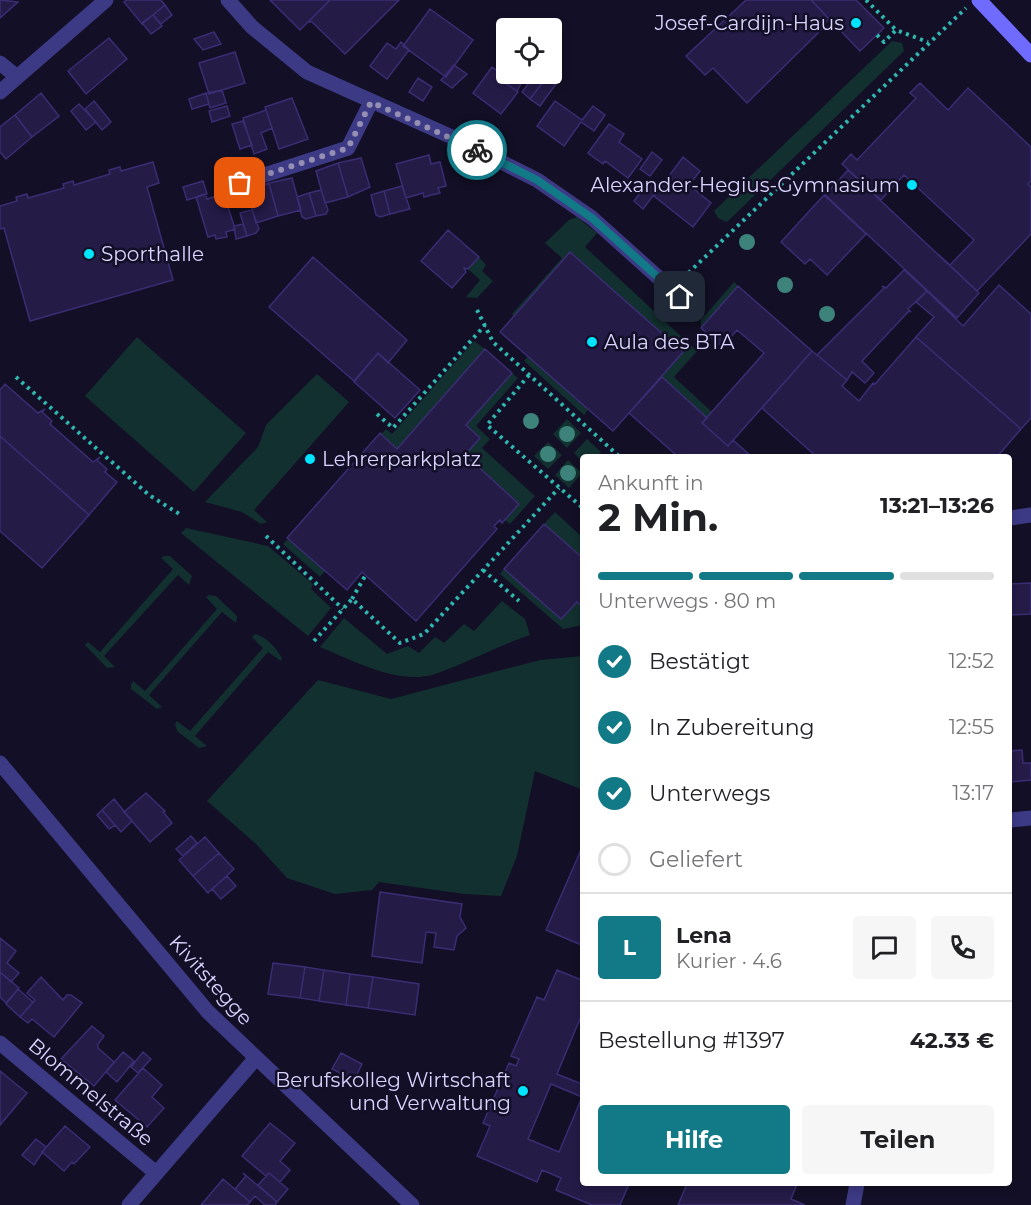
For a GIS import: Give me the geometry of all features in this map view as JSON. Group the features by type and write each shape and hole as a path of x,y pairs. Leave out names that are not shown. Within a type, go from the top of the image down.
{"main road":[{"path":"979,0 1031,55"}],"street":[{"path":"0,92 106,0"},
{"path":"228,0 252,27 307,72 452,137 537,180 592,218 676,293"},
{"path":"0,63 16,76"},
{"path":"240,183 348,148 371,102"},
{"path":"1012,518 1031,515"},
{"name":"Kivitstegge","path":"0,763 190,991 256,1058 412,1205"},
{"path":"1012,820 1031,818"},
{"name":"Blommelstraße","path":"0,1043 156,1173"},
{"name":"Blommelstraße","path":"129,1205 256,1058"},
{"path":"853,1205 857,1186"}],"path":[{"path":"866,0 896,30 928,42"},
{"path":"676,293 928,42 974,0"},
{"path":"877,35 884,42 896,30"},
{"path":"477,310 493,342 617,454"},
{"path":"377,414 393,428 484,326"},
{"path":"530,375 487,425 580,506"},
{"path":"16,377 149,495 181,515"},
{"path":"352,599 400,643 424,634 559,488"},
{"path":"266,536 343,609"},
{"path":"483,570 519,601"},
{"path":"314,641 352,599 365,576"}],"green space":[{"path":"892,41 902,43 904,51 727,222 718,218 714,211"},
{"path":"577,217 597,233 585,247 697,351 674,377 712,412 707,418 661,376 683,352 571,252 514,316 512,314 562,258 545,243 569,220"},
{"path":"479,257 486,265 482,271 493,281 477,298 466,297 480,280 468,269"},
{"path":"734,282 738,286 701,328 701,320"},
{"path":"137,337 246,433 194,492 85,396"},
{"path":"474,341 485,349 397,449 381,434 386,429 392,434"},
{"path":"528,356 588,410 584,415 524,361"},
{"path":"512,373 518,378 476,426 490,439 482,448 535,496 510,524 505,520 519,503 465,455 466,425"},
{"path":"317,374 349,402 254,510 267,522 261,524 242,512 205,502 258,447 266,425"},
{"path":"567,419 581,433 567,448 553,434"},
{"path":"587,439 601,452 599,454 580,454 580,459 574,453"},
{"path":"548,442 562,455 548,469 534,456"},
{"path":"568,460 580,471 580,475 569,488 555,475"},
{"path":"555,512 580,535 580,556 544,524"},
{"path":"186,528 268,546 313,584 311,589 331,608 308,636 181,533"},
{"path":"288,539 325,571 320,577 283,544"},
{"path":"170,556 192,576 189,585 178,575 104,656 115,667 107,668 85,645 88,642 100,652 173,569 161,558"},
{"path":"504,569 561,619 577,602 580,605 580,626 563,629 500,574"},
{"path":"216,596 237,616 236,623 222,612 149,695 162,707 157,709 131,689 131,685 133,681 145,691 217,609 206,597"},
{"path":"502,601 525,619 530,635 435,674 407,677 392,674 376,670 320,647 344,618 387,654 408,646 419,653 435,637 444,643 464,624 474,631"},
{"path":"255,634 271,643 282,658 281,661 268,652 195,736 207,746 199,748 177,731 175,724 177,721 190,731 263,648 252,637"},
{"path":"580,656 580,789 535,771 517,856 501,896 464,894 379,882 372,890 335,894 287,878 256,844 207,801 318,680 391,699 540,660"}],"building":[{"path":"0,0 18,2 0,18"},
{"path":"127,0 161,0 165,5 142,24 124,2"},
{"path":"270,0 330,0 300,30"},
{"path":"330,0 399,0 345,54 312,22 308,22"},
{"path":"746,0 811,0 829,19 821,27 822,29 747,103 713,68 705,75 686,56"},
{"name":"Josef-Cardijn-Haus","path":"811,0 856,0 884,28 860,51"},
{"path":"165,5 172,15 161,24 153,15"},
{"path":"430,9 473,40 446,77 403,46"},
{"path":"153,15 162,26 151,34 142,23"},
{"path":"214,32 221,44 203,50 194,39"},
{"path":"109,38 127,59 86,94 68,71"},
{"path":"401,42 409,50 387,79 370,66 387,43 396,49"},
{"path":"235,52 245,83 209,94 199,63"},
{"path":"454,65 467,74 452,88 441,80"},
{"path":"492,67 496,70 496,84 507,84 518,92 501,114 473,93"},
{"path":"418,78 432,87 423,101 409,92"},
{"path":"920,83 948,110 968,88 1031,147 1031,181 1028,184 1031,187 1031,234 977,291 939,255 950,265 974,240 904,175 881,200 842,164 851,154 857,160 916,98 910,93"},
{"path":"507,84 521,84 517,91"},
{"path":"528,84 541,84 530,99 522,92"},
{"path":"541,84 556,84 540,106 530,99"},
{"path":"222,90 226,103 210,108 206,93"},
{"path":"41,93 59,116 32,137 15,115"},
{"path":"206,93 209,104 192,109 189,99"},
{"path":"292,98 308,139 279,149 265,107"},
{"path":"94,101 111,122 102,130 85,109"},
{"path":"555,101 582,120 593,106 605,115 594,131 581,122 564,146 537,126"},
{"path":"79,104 96,122 86,130 71,111"},
{"path":"227,106 230,116 212,122 209,111"},
{"path":"266,110 272,128 261,133 267,149 254,154 243,118"},
{"path":"15,115 32,137 6,159 0,152 0,127"},
{"path":"243,121 252,145 240,149 232,124"},
{"path":"609,124 624,134 619,142 642,159 628,178 605,161 603,164 588,153"},
{"path":"652,152 662,160 650,176 640,169"},
{"path":"429,155 431,164 440,162 446,186 438,188 440,193 424,197 423,193 406,198 396,164"},
{"path":"683,157 700,171 689,185 711,203 693,227 654,196"},
{"path":"361,158 370,187 348,197 338,163"},
{"name":"Sporthalle","path":"153,162 159,183 147,187 173,280 30,321 4,228 0,229 0,206 17,201 16,197 27,194 28,198 64,188 63,184 73,181 74,185 110,174 109,170 120,167 121,171"},
{"path":"338,163 348,197 325,203 316,171"},
{"path":"848,170 979,293 957,318 825,195"},
{"path":"292,178 301,210 278,216 269,183"},
{"path":"650,180 659,188 643,209 634,201"},
{"path":"203,181 207,194 187,200 183,187"},
{"path":"269,183 278,216 256,223 247,191"},
{"path":"402,186 410,209 390,214 384,191"},
{"path":"321,190 328,210 326,214 316,216 309,193"},
{"path":"384,191 390,214 380,217 376,215 371,195"},
{"path":"309,193 316,216 306,219 302,217 297,197"},
{"path":"205,194 207,199 224,194 235,229 226,232 227,237 216,239 215,235 208,237 196,197"},
{"path":"824,195 866,234 827,275 810,259 805,264 781,242"},
{"path":"252,210 259,229 256,233 247,236 240,213"},
{"path":"243,224 247,236 236,239 234,226"},
{"path":"448,230 479,257 468,269 464,268 466,272 452,288 421,261"},
{"name":"Aula des BTA","path":"570,252 683,352 613,431 500,332"},
{"path":"313,257 407,340 388,363 378,353 354,381 269,307"},
{"path":"904,270 927,291 908,309 911,312 909,311 862,361 874,373 865,383 852,372 847,380 817,355 884,288 882,286 886,288"},
{"path":"999,285 1031,314 1031,418 1021,429 916,337 934,317 916,302 927,291 963,326"},
{"path":"738,286 812,351 728,446 702,423 764,353 737,330 722,347 701,328"},
{"path":"916,337 1021,429 999,454 814,454 762,408 812,351 847,380 842,386 859,401 873,383 875,384"},
{"path":"485,349 512,373 466,425 480,438 465,455 519,504 502,523 500,520 494,526 497,529 416,621 362,572 347,590 287,538 380,433 397,449"},
{"path":"378,353 420,390 395,418 354,382"},
{"path":"662,377 707,418 702,423 728,446 733,440 749,454 675,454 629,413"},
{"path":"5,384 38,413 45,409 42,412 52,421 50,424 93,462 100,457 97,460 107,469 105,472 117,482 89,515 0,436 0,390"},
{"path":"0,436 89,515 42,568 0,531"},
{"path":"544,524 580,556 580,605 577,602 561,619 504,569"},
{"path":"1031,583 1031,614 1012,615 1012,584"},
{"path":"1022,750 1023,763 1031,763 1031,780 1012,782 1012,751"},
{"path":"146,793 165,811 163,812 172,823 150,842 124,812"},
{"path":"114,799 132,821 121,832 102,810"},
{"path":"102,810 115,825 109,829 97,815"},
{"path":"191,836 197,843 183,856 176,849"},
{"path":"205,837 219,853 193,876 179,860"},
{"path":"580,852 580,944 546,930"},
{"path":"219,853 234,869 208,893 193,876"},
{"path":"227,876 236,886 221,899 212,889"},
{"path":"380,892 462,904 460,917 466,928 457,936 454,950 434,947 436,933 426,932 422,963 372,956"},
{"path":"0,938 16,951 7,963 19,973 11,982 0,972"},
{"path":"273,963 305,967 300,998 268,994"},
{"path":"305,967 324,970 319,1001 300,998"},
{"path":"324,970 350,974 346,1005 319,1001"},
{"name":"Berufskolleg Wirtschaft und Verwaltung","path":"557,970 580,979 580,1019 557,1074 580,1083 580,1096 551,1084 528,1139 559,1152 580,1102 580,1186 628,1186 620,1205 592,1205 556,1190 561,1178 542,1170 537,1182 477,1156 490,1126 483,1123 509,1063 516,1066 519,1059 511,1056 537,997 544,1000"},
{"path":"0,972 19,988 6,1003 0,997"},
{"path":"350,974 373,977 368,1008 346,1005"},
{"path":"41,977 63,1000 67,995 71,995 82,1003 54,1037 32,1019 28,1023 20,1017 35,1000 27,993"},
{"path":"373,977 419,984 415,1015 368,1008"},
{"path":"18,989 33,1002 20,1017 6,1004"},
{"path":"92,1026 104,1036 98,1048 114,1062 94,1086 61,1059"},
{"path":"123,1052 134,1061 117,1082 106,1072"},
{"path":"143,1052 151,1059 138,1073 131,1067"},
{"path":"341,1053 362,1064 354,1080 332,1069"},
{"path":"143,1068 162,1085 152,1097 164,1108 147,1127 115,1100"},
{"path":"0,1071 27,1093 0,1125"},
{"path":"270,1123 295,1143 280,1161 290,1170 280,1182 269,1173 266,1176 242,1156"},
{"path":"65,1126 90,1147 64,1171 42,1152"},
{"path":"36,1139 46,1147 34,1165 22,1155"},
{"path":"243,1173 277,1202 275,1205 265,1205 255,1196 250,1202 235,1189 246,1176"},
{"path":"269,1173 288,1189 277,1202 258,1185"},
{"path":"223,1179 250,1202 247,1205 201,1205"},
{"path":"686,1186 796,1186 791,1199 805,1205 678,1205"}],"way so far":[{"path":"240,183 348,148 371,102 477,150"}],"place":[{"name":"Josef-Cardijn-Haus","path":"856,23"},
{"name":"Alexander-Hegius-Gymnasium","path":"912,185"},
{"name":"Sporthalle","path":"89,254"},
{"name":"Aula des BTA","path":"592,342"},
{"name":"Lehrerparkplatz","path":"310,459"},
{"name":"Berufskolleg Wirtschaft und Verwaltung","path":"523,1091"}],"route":[{"path":"477,150 537,180 592,218 680,297"}]}
